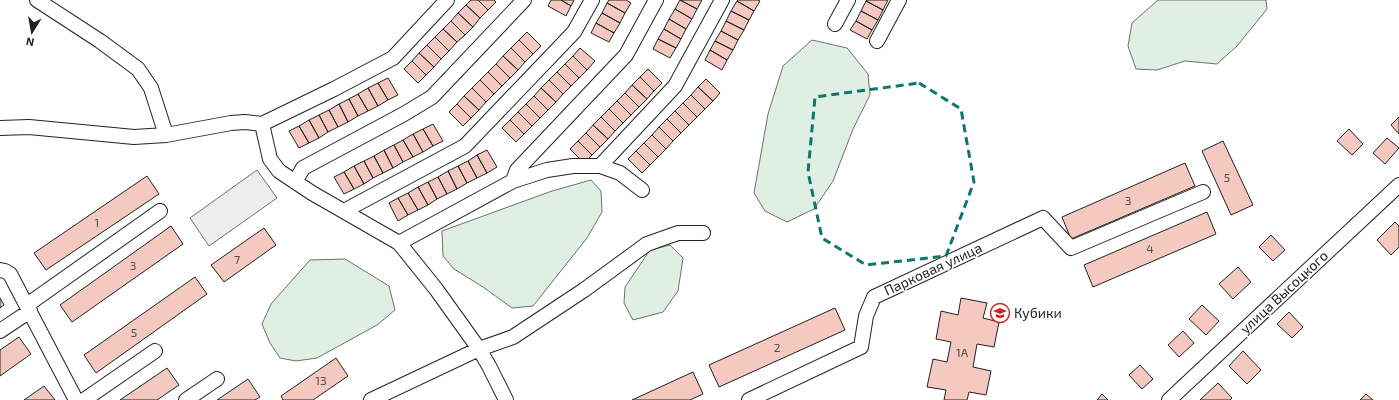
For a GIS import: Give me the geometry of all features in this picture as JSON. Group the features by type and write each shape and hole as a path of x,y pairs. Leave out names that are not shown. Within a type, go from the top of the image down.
{"street":[{"path":"37,0 100,41 138,69 151,88 166,135"},
{"path":"0,128 29,127 134,137 166,135 231,123 245,122 262,124 393,58 447,0"},
{"path":"295,182 302,168 404,114 432,97 524,0"},
{"path":"344,211 465,146 574,32 592,0"},
{"path":"513,181 517,170 626,55 656,0"},
{"path":"600,166 675,86 722,0"},
{"path":"835,24 848,0"},
{"path":"877,41 899,0"},
{"path":"262,124 270,159 280,171 295,182 400,243 436,288 479,349 506,400"},
{"path":"400,243 513,181 547,170 574,166 600,166 620,174 642,190"},
{"name":"улица Высоцкого","path":"1169,400 1399,185"},
{"name":"Парковая улица","path":"749,400 861,347 866,316 874,297 1043,218 1071,248 1203,192"},
{"path":"0,331 28,308 160,211"},
{"path":"371,400 479,349 513,337 584,290 647,244 678,233 703,233"},
{"path":"0,270 10,274 76,400"},
{"path":"84,400 155,351"},
{"path":"186,400 216,379"}],"highlighted area":[{"path":"919,83 961,109 974,182 946,256 866,265 822,238 808,172 815,97"}],"green space":[{"path":"1158,0 1266,0 1267,9 1237,46 1217,64 1185,61 1157,70 1136,69 1128,46 1132,23"},
{"path":"812,40 847,48 868,74 870,95 853,129 833,181 814,209 787,222 765,211 754,193 768,114 783,66"},
{"path":"591,180 601,191 602,212 587,238 533,306 512,308 483,287 454,269 443,256 442,231 552,191"},
{"path":"670,245 683,258 678,291 663,312 633,320 624,303 625,287 650,250"},
{"path":"345,259 389,286 395,310 377,325 317,358 296,361 280,358 270,343 262,324 271,304 310,260"}],"shaded area":[{"path":"257,170 277,198 209,246 190,218"}],"building":[{"path":"471,0 478,0 488,10 480,18 466,5"},
{"path":"478,0 494,0 496,2 488,10"},
{"path":"551,0 561,0 571,6 566,16 548,6"},
{"path":"561,0 574,0 571,6"},
{"path":"609,0 626,0 631,3 625,13 607,3"},
{"path":"680,0 697,9 692,19 675,9"},
{"path":"680,0 702,0 697,9"},
{"path":"888,0 883,10 866,1"},
{"path":"737,1 760,1 754,11"},
{"path":"737,1 754,11 749,20 731,11"},
{"path":"866,1 883,10 878,20 861,11"},
{"path":"607,3 625,13 620,23 602,13"},
{"path":"466,5 480,18 473,27 458,13"},
{"path":"675,9 692,19 686,29 669,19"},
{"path":"731,11 749,20 744,30 726,21"},
{"path":"861,11 878,20 872,30 856,21"},
{"path":"458,13 473,27 465,35 451,21"},
{"path":"602,13 620,23 614,33 596,23"},
{"path":"669,19 686,29 681,39 664,29"},
{"path":"451,21 465,35 457,42 443,29"},
{"path":"726,21 744,30 738,40 721,31"},
{"path":"856,21 872,30 867,39 850,30"},
{"path":"596,23 614,33 609,42 591,33"},
{"path":"443,29 457,42 449,51 435,37"},
{"path":"664,29 681,39 676,48 658,39"},
{"path":"721,31 738,40 733,50 715,41"},
{"path":"527,32 541,46 533,54 519,40"},
{"path":"435,37 449,51 441,59 427,45"},
{"path":"658,39 676,48 670,58 653,49"},
{"path":"519,40 533,54 525,62 511,48"},
{"path":"715,41 733,50 727,60 710,50"},
{"path":"427,45 441,59 434,67 419,53"},
{"path":"511,48 525,62 518,70 503,56"},
{"path":"580,48 595,61 587,70 573,56"},
{"path":"710,50 727,60 722,70 705,60"},
{"path":"419,53 434,67 426,75 412,61"},
{"path":"503,56 518,70 510,78 496,64"},
{"path":"573,56 587,70 579,78 565,64"},
{"path":"412,61 426,75 418,83 404,69"},
{"path":"496,64 510,78 502,86 488,72"},
{"path":"565,64 579,78 571,86 557,72"},
{"path":"648,69 662,83 654,91 640,77"},
{"path":"488,72 502,86 494,94 480,80"},
{"path":"557,72 571,86 563,94 549,80"},
{"path":"640,77 654,91 647,99 632,85"},
{"path":"388,78 398,95 388,100 378,83"},
{"path":"706,79 720,93 713,101 698,87"},
{"path":"480,80 494,94 486,102 472,88"},
{"path":"549,80 563,94 556,102 541,88"},
{"path":"378,83 388,100 378,106 368,88"},
{"path":"632,85 647,99 639,107 625,93"},
{"path":"698,87 713,101 705,109 691,95"},
{"path":"368,88 378,106 368,111 358,94"},
{"path":"472,88 486,102 479,110 464,96"},
{"path":"541,88 556,102 548,110 534,96"},
{"path":"625,93 639,107 631,115 617,101"},
{"path":"358,94 368,111 358,116 349,99"},
{"path":"691,95 705,109 697,117 683,103"},
{"path":"464,96 479,110 471,118 457,104"},
{"path":"534,96 548,110 540,118 526,104"},
{"path":"349,99 358,116 348,122 339,104"},
{"path":"617,101 631,115 623,123 609,109"},
{"path":"683,103 697,117 689,125 675,111"},
{"path":"339,104 348,122 338,127 329,110"},
{"path":"457,104 471,118 463,126 449,112"},
{"path":"526,104 540,118 532,126 518,112"},
{"path":"609,109 623,123 615,131 601,117"},
{"path":"329,110 338,127 328,132 319,115"},
{"path":"675,111 689,125 681,133 667,119"},
{"path":"518,112 532,126 524,134 510,120"},
{"path":"319,115 328,132 319,138 309,120"},
{"path":"601,117 615,131 608,139 593,125"},
{"path":"1399,117 1399,134 1391,125"},
{"path":"667,119 681,133 673,141 659,127"},
{"path":"309,120 319,138 309,143 299,126"},
{"path":"510,120 524,134 516,142 502,128"},
{"path":"433,124 443,141 433,146 423,129"},
{"path":"593,125 608,139 600,147 586,133"},
{"path":"299,126 309,143 299,148 289,131"},
{"path":"659,127 673,141 666,149 652,135"},
{"path":"423,129 433,146 423,152 413,134"},
{"path":"1349,129 1363,144 1352,155 1337,141"},
{"path":"586,133 600,147 592,155 578,141"},
{"path":"413,134 423,152 413,157 403,140"},
{"path":"652,135 666,149 658,157 644,143"},
{"path":"1387,138 1399,148 1385,164 1373,153"},
{"path":"403,140 413,157 403,162 394,145"},
{"path":"578,141 592,155 584,163 570,149"},
{"path":"1223,141 1253,205 1231,215 1202,151"},
{"path":"644,143 658,157 650,165 636,151"},
{"path":"394,145 403,162 393,168 384,150"},
{"path":"384,150 393,168 383,173 374,156"},
{"path":"487,150 497,167 487,173 477,155"},
{"path":"636,151 650,165 642,173 628,159"},
{"path":"477,155 487,173 477,178 468,161"},
{"path":"374,156 383,173 373,178 364,161"},
{"path":"364,161 373,178 364,184 354,166"},
{"path":"468,161 477,178 467,183 458,166"},
{"path":"1185,163 1195,186 1071,239 1062,217"},
{"path":"354,166 364,184 354,189 344,172"},
{"path":"458,166 467,183 457,189 448,171"},
{"path":"448,171 457,189 447,194 438,177"},
{"path":"344,172 354,189 344,194 334,177"},
{"path":"147,176 159,194 46,270 34,253"},
{"path":"438,177 447,194 437,199 428,182"},
{"path":"428,182 437,199 428,205 418,187"},
{"path":"418,187 428,205 418,210 408,193"},
{"path":"408,193 418,210 408,215 398,198"},
{"path":"398,198 408,215 398,221 389,203"},
{"path":"1207,212 1216,234 1093,287 1084,265"},
{"path":"1395,222 1399,226 1399,247 1391,255 1377,240"},
{"path":"171,226 183,244 72,322 60,305"},
{"path":"264,228 276,245 224,282 211,265"},
{"path":"1271,235 1285,250 1273,261 1259,247"},
{"path":"1238,267 1251,282 1233,299 1219,284"},
{"path":"195,277 207,294 96,373 84,355"},
{"path":"0,298 4,305 0,308"},
{"path":"961,298 987,303 983,318 999,322 994,347 977,344 973,367 991,371 986,395 969,392 967,400 944,400 946,390 927,387 933,359 947,362 951,342 936,339 941,311 958,315"},
{"path":"1202,305 1219,321 1206,335 1189,319"},
{"path":"835,308 845,330 719,387 709,365"},
{"path":"1289,312 1303,327 1292,338 1277,324"},
{"path":"1183,331 1194,343 1179,357 1168,345"},
{"path":"19,337 31,354 0,376 0,350"},
{"path":"1243,351 1261,370 1247,384 1229,366"},
{"path":"336,358 348,376 313,400 283,400 281,396"},
{"path":"1140,365 1153,379 1142,389 1129,375"},
{"path":"167,368 179,385 157,400 120,400"},
{"path":"693,372 703,394 690,400 632,400"},
{"path":"248,379 260,397 255,400 217,400"},
{"path":"1218,383 1232,398 1230,400 1200,400"},
{"path":"44,386 55,400 24,400"},
{"path":"1102,394 1108,400 1097,400"},
{"path":"1366,394 1373,400 1360,400"}],"place":[{"name":"Кубики","path":"1000,313"}]}
